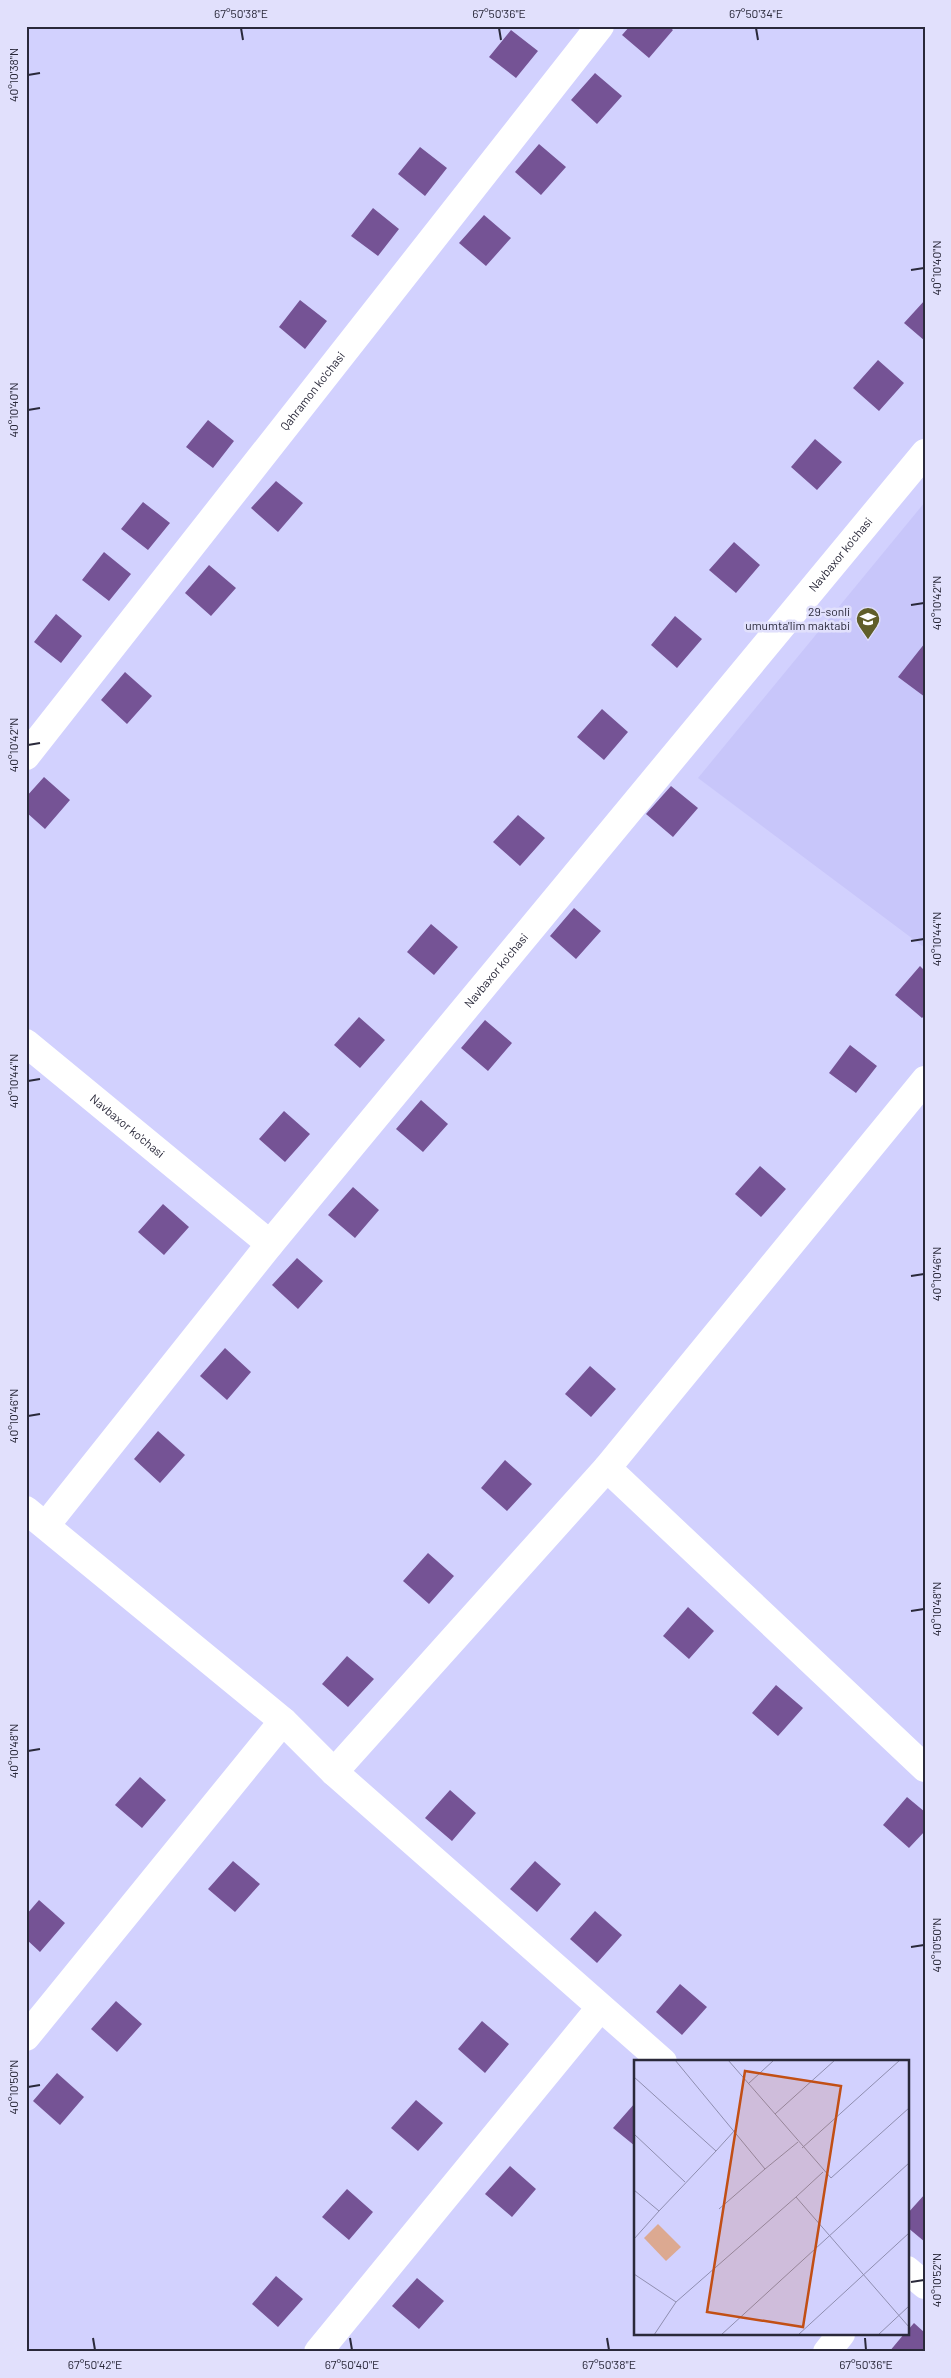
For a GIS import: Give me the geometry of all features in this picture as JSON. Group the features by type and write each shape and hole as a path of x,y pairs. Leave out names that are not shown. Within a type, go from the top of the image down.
{"street":[{"name":"Qahramon ko'chasi","path":"26,756 600,26"},
{"name":"Navbaxor ko'chasi","path":"26,1043 270,1244 925,453"},
{"path":"334,1772 606,1468 925,1080"},
{"path":"270,1244 37,1517 283,1721 334,1772 661,2060"},
{"path":"606,1468 925,1768"},
{"path":"26,2037 283,1721"},
{"path":"318,2352 600,2008"},
{"path":"908,2271 925,2285"},
{"path":"827,2352 839,2336"}],"shaded area":[{"name":"29-sonli umumta'lim maktabi","path":"925,502 925,948 698,778"}],"building":[{"path":"630,26 668,26 673,30 649,58 622,35"},
{"path":"511,30 538,51 516,78 489,57"},
{"path":"595,73 622,96 597,124 571,100"},
{"path":"539,144 566,167 541,195 515,172"},
{"path":"420,147 447,168 425,196 398,174"},
{"path":"373,208 399,229 378,256 351,236"},
{"path":"484,215 511,238 486,266 459,243"},
{"path":"300,300 327,321 305,349 279,327"},
{"path":"925,300 925,341 904,323"},
{"path":"878,360 904,383 879,411 853,388"},
{"path":"208,420 234,441 213,468 186,447"},
{"path":"815,439 842,462 817,490 791,467"},
{"path":"276,481 303,503 278,532 251,508"},
{"path":"143,502 170,523 148,550 121,529"},
{"path":"734,542 760,565 736,593 709,570"},
{"path":"104,552 131,574 109,601 82,580"},
{"path":"209,565 236,588 211,616 185,593"},
{"path":"56,614 82,636 61,663 34,642"},
{"path":"675,616 702,639 677,668 651,645"},
{"path":"925,643 925,697 898,677"},
{"path":"125,672 152,696 127,724 101,700"},
{"path":"602,709 628,732 604,760 577,737"},
{"path":"44,777 70,800 45,829 26,812 26,797"},
{"path":"671,786 698,808 673,837 646,814"},
{"path":"518,815 545,838 520,866 493,842"},
{"path":"574,908 601,931 576,959 550,936"},
{"path":"431,924 458,947 434,975 407,952"},
{"path":"920,966 925,971 925,1015 922,1018 895,995"},
{"path":"359,1017 385,1040 360,1068 334,1045"},
{"path":"485,1020 512,1043 488,1071 461,1048"},
{"path":"850,1045 877,1066 856,1093 829,1073"},
{"path":"421,1100 448,1124 423,1152 396,1129"},
{"path":"284,1111 310,1134 285,1162 259,1139"},
{"path":"760,1166 786,1189 761,1217 735,1194"},
{"path":"353,1187 379,1210 355,1238 328,1215"},
{"path":"163,1204 189,1227 164,1255 138,1232"},
{"path":"297,1258 323,1281 298,1309 272,1285"},
{"path":"225,1348 251,1372 227,1400 200,1376"},
{"path":"590,1366 616,1389 591,1417 565,1394"},
{"path":"158,1431 185,1455 160,1483 134,1459"},
{"path":"505,1460 532,1484 507,1511 481,1488"},
{"path":"428,1553 454,1576 429,1604 403,1581"},
{"path":"688,1607 714,1631 689,1659 663,1636"},
{"path":"347,1656 374,1679 348,1707 322,1684"},
{"path":"776,1685 803,1708 778,1736 752,1713"},
{"path":"140,1777 166,1800 142,1828 115,1805"},
{"path":"450,1790 476,1813 452,1841 425,1818"},
{"path":"907,1797 925,1812 925,1831 909,1848 883,1825"},
{"path":"233,1861 260,1884 235,1912 208,1889"},
{"path":"535,1861 561,1884 537,1912 510,1889"},
{"path":"39,1900 65,1923 40,1952 26,1939 26,1915"},
{"path":"595,1911 622,1935 597,1963 570,1939"},
{"path":"680,1984 707,2007 682,2035 656,2012"},
{"path":"116,2001 142,2024 117,2052 91,2029"},
{"path":"482,2021 509,2044 485,2073 458,2049"},
{"path":"57,2073 84,2097 60,2125 33,2101"},
{"path":"416,2100 443,2123 418,2151 391,2128"},
{"path":"634,2104 634,2145 613,2128"},
{"path":"510,2166 536,2189 512,2217 485,2194"},
{"path":"347,2189 373,2212 349,2240 322,2217"},
{"path":"925,2194 925,2242 908,2228 908,2213"},
{"path":"276,2276 303,2299 278,2327 252,2304"},
{"path":"417,2278 444,2301 419,2329 392,2306"},
{"path":"914,2323 925,2333 925,2352 889,2352 902,2336 908,2336 908,2330"}],"place":[{"name":"29-sonli umumta'lim maktabi","path":"868,640"}]}
